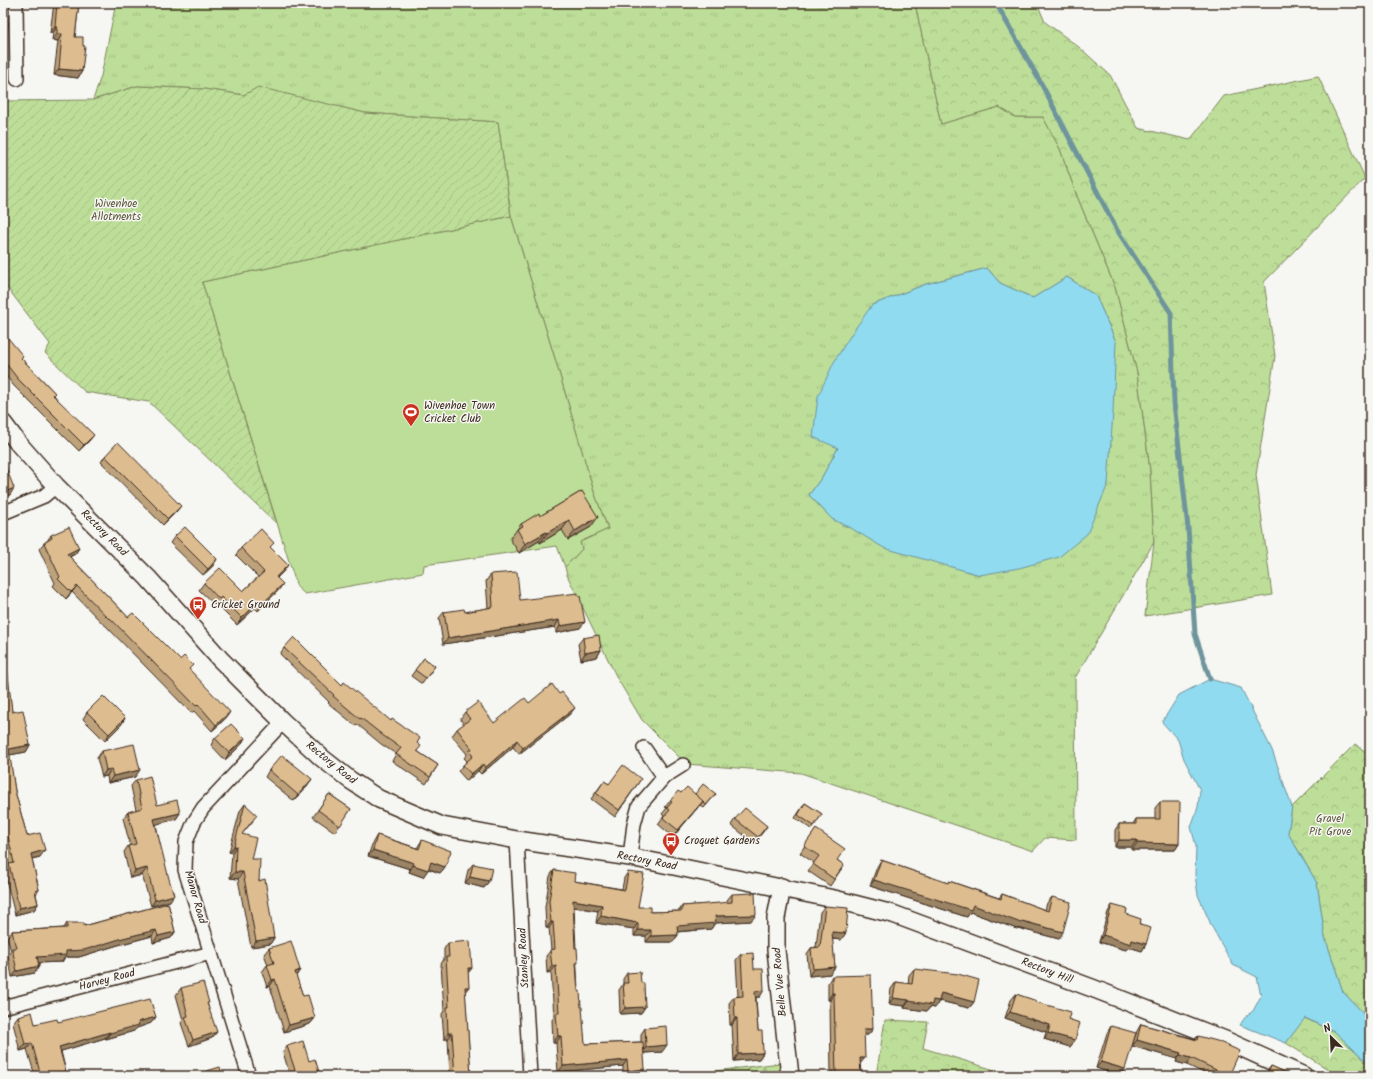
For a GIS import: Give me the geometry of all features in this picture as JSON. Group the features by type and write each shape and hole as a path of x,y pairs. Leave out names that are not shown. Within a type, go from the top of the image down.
{"street":[{"path":"16,3 17,78"},
{"name":"Rectory Road","path":"3,423 18,443 56,486 148,578 220,659 283,722 322,758 350,780 379,799 442,826 517,840 630,857 782,888"},
{"path":"3,513 44,496 56,486"},
{"name":"Manor Road","path":"249,1076 185,870 186,842 194,822 203,808 283,722"},
{"path":"644,748 664,777"},
{"path":"630,857 634,824 639,806 664,777 683,765"},
{"name":"Stanley Road","path":"517,840 530,1076"},
{"name":"Belle Vue Road","path":"782,888 776,918 776,950 790,1076"},
{"name":"Rectory Hill","path":"782,888 834,898 900,917 1085,985 1225,1040 1304,1076"},
{"name":"Harvey Road","path":"3,1007 211,953"}],"green space":[{"path":"116,3 913,3 916,8 941,124 999,107 1015,117 1043,117 1060,149 1077,196 1115,287 1137,372 1150,470 1154,542 1075,678 1076,840 1045,838 1033,851 801,773 686,764 642,720 617,678 567,575 565,567 582,549 580,542 608,529 594,492 511,216 498,122 365,113 258,88 244,95 204,89 137,86 93,100 101,76","holes":["987,268 1000,283 1033,298 1067,277 1096,296 1116,342 980,575 950,566 854,530 832,519 809,495 822,477 838,448 872,305 926,284"]},
{"path":"913,3 1037,3 1045,22 1080,48 1110,75 1138,128 1190,140 1224,96 1318,76 1365,178 1264,282 1275,356 1256,475 1272,595 1145,616 1154,542 1150,470 1137,372 1115,287 1077,196 1060,149 1043,117 1015,117 999,107 941,124 916,8"},
{"name":"Wivenhoe Allotments","path":"137,86 204,89 244,95 258,87 365,113 498,122 511,216 202,282 277,524 149,402 85,392 45,353 50,344 3,282 3,101 93,100"},
{"name":"Wivenhoe Town Cricket Club","path":"511,216 594,492 608,529 580,542 582,549 565,567 557,546 424,565 423,573 305,594 297,587 202,282"},
{"name":"Gravel Pit Grove","path":"1355,744 1370,755 1370,1020 1343,992 1325,937 1317,883 1288,833 1292,807"},
{"path":"1304,1018 1334,1031 1370,1065 1370,1076 1339,1076 1286,1043"},
{"path":"885,1020 928,1022 923,1048 1014,1076 876,1076"},
{"path":"780,1063 781,1076 675,1076"}],"water":[{"path":"987,268 1000,283 1033,298 1067,277 1096,296 1116,342 1108,484 1087,534 1059,557 1019,568 980,575 884,548 832,519 809,495 822,477 838,448 813,437 818,396 834,362 872,305 926,284"},
{"path":"1210,679 1241,688 1272,750 1292,807 1288,833 1317,883 1325,937 1343,992 1370,1020 1370,1065 1334,1031 1305,1018 1286,1043 1240,1025 1246,1016 1253,1011 1261,996 1257,977 1233,965 1212,927 1198,895 1195,875 1196,846 1191,827 1198,807 1200,790 1184,759 1178,740 1162,722 1179,695"}],"building":[{"path":"57,3 79,3 75,37 83,37 83,46 85,46 82,71 59,69 62,34 57,34 57,27 55,27"},
{"path":"3,21 8,22 4,54 3,54"},
{"path":"3,332 23,356 21,358 55,393 53,395 94,435 84,445 18,379 3,360"},
{"path":"118,442 181,506 168,519 105,456"},
{"path":"3,460 14,488 3,493"},
{"path":"582,491 598,517 575,531 569,520 525,544 517,529 523,526 521,524 539,513 540,516"},
{"path":"69,527 79,548 67,554 128,617 133,613 180,660 184,656 193,665 189,669 230,712 216,725 198,704 196,706 77,586 71,592 58,579 60,577 44,543 52,538 51,535"},
{"path":"185,527 217,559 208,569 175,536"},
{"path":"261,529 274,543 270,547 288,565 276,577 283,584 262,604 259,601 242,618 221,597 219,599 204,583 220,568 243,591 264,572 241,548"},
{"path":"517,572 520,600 578,593 578,596 580,596 585,622 560,626 559,620 448,638 444,612 464,609 465,612 493,607 491,574"},
{"path":"599,635 601,650 585,653 583,638"},
{"path":"294,637 342,685 344,682 391,721 392,719 420,738 417,743 421,746 417,751 438,765 430,777 396,754 401,748 361,718 360,719 333,696 334,695 284,648"},
{"path":"3,642 12,712 23,710 30,745 9,749 15,791 27,836 40,833 45,850 31,854 39,890 35,891 38,904 19,908 9,864 14,863 8,836 6,837 3,826"},
{"path":"424,658 435,666 426,678 415,670"},
{"path":"552,684 559,694 562,692 575,708 523,748 517,740 485,768 483,764 471,774 463,765 473,756 469,751 472,749 457,729 470,719 465,712 478,702 494,723 525,698 529,703"},
{"path":"103,696 125,718 109,734 87,712"},
{"path":"231,724 245,738 229,753 215,738"},
{"path":"134,744 140,770 113,776 111,769 106,770 102,751"},
{"path":"282,755 312,779 298,795 269,770"},
{"path":"623,765 641,779 619,810 596,793 604,781 609,784"},
{"path":"150,776 157,805 177,800 180,813 154,819 174,895 155,900 147,868 135,871 128,846 136,844 128,812 142,808 136,780"},
{"path":"703,784 716,794 706,805 695,794"},
{"path":"687,787 703,801 678,830 663,818 670,810 667,808 672,802 670,801 678,791 681,793"},
{"path":"329,794 351,809 340,826 318,810"},
{"path":"1160,802 1180,802 1179,844 1137,843 1137,840 1119,840 1119,824 1136,824 1136,819 1160,819"},
{"path":"805,803 822,814 814,826 798,815"},
{"path":"245,804 257,815 242,834 256,838 251,859 260,859 259,881 265,879 274,938 256,941 243,872 235,872 236,846 234,846"},
{"path":"745,808 767,826 758,837 735,819"},
{"path":"816,829 845,849 837,860 844,865 834,879 813,864 819,856 804,846"},
{"path":"377,835 419,849 422,840 451,851 445,867 431,862 428,870 413,865 414,863 373,850"},
{"path":"881,860 1001,899 1002,894 1048,911 1052,897 1071,902 1063,932 1022,921 1021,923 973,905 971,910 874,880"},
{"path":"473,864 492,868 489,881 470,877"},
{"path":"554,870 575,873 574,881 625,890 628,872 644,874 638,907 650,907 650,912 682,911 682,906 732,902 732,894 755,893 756,915 715,916 716,923 677,926 678,935 651,936 651,930 638,930 638,923 601,916 602,905 573,900 575,948 577,948 578,963 576,963 578,991 580,991 585,1044 643,1042 645,1069 628,1071 627,1060 563,1066 561,1036 558,1036 556,1013 559,1013 556,966 552,966 550,950 555,949 553,922 551,922 549,901"},
{"path":"168,903 175,932 158,936 156,930 84,950 66,951 66,955 37,957 39,966 17,971 12,948 16,948 12,931 67,928 67,923 84,923 84,926"},
{"path":"1112,905 1127,909 1126,914 1141,919 1140,925 1151,928 1146,944 1132,940 1131,944 1103,935"},
{"path":"825,906 848,908 846,933 832,932 835,967 813,969 811,948 820,947"},
{"path":"291,941 300,970 295,972 303,996 308,995 315,1018 289,1025 275,979 272,980 267,965 274,963 269,948"},
{"path":"470,941 472,968 468,968 469,987 465,987 471,1076 455,1076 452,1033 448,1033 447,1007 449,1007 446,957 449,957 448,943"},
{"path":"753,953 754,969 763,969 764,990 755,991 758,1031 762,1031 763,1053 738,1054 737,1018 735,1018 734,997 743,996 741,954"},
{"path":"914,969 958,974 979,980 974,1002 941,993 939,1001 933,1000 932,1005 893,998 896,982 912,984"},
{"path":"640,972 641,983 644,983 645,1007 625,1008 623,983 628,983 627,973"},
{"path":"871,975 873,1029 864,1029 865,1058 860,1058 861,1076 836,1076 834,993 832,993 832,976"},
{"path":"203,982 209,1003 207,1003 217,1032 193,1040 185,1017 188,1016 181,988"},
{"path":"1016,994 1037,1001 1036,1002 1071,1012 1068,1019 1080,1023 1075,1040 1048,1033 1050,1025 1010,1012"},
{"path":"150,999 156,1017 138,1022 139,1025 59,1047 67,1076 41,1076 32,1043 25,1044 18,1016 32,1012 35,1024 57,1019 58,1022"},
{"path":"1141,1024 1197,1040 1198,1036 1217,1041 1240,1051 1229,1076 1191,1058 1180,1055 1181,1053 1137,1040"},
{"path":"666,1026 667,1045 646,1047 645,1028"},
{"path":"1111,1026 1136,1033 1125,1069 1101,1062"},
{"path":"303,1041 309,1061 315,1059 320,1075 297,1076 287,1046"},
{"path":"1271,1066 1294,1076 1267,1076"},
{"path":"220,1067 222,1076 198,1076 197,1074"}],"waterway":[{"path":"996,3 1042,85 1117,230 1171,313 1174,403 1188,528 1195,634 1210,679"}],"place":[{"name":"Wivenhoe Town Cricket Club","path":"411,427"},
{"name":"Cricket Ground","path":"198,620"},
{"name":"Croquet Gardens","path":"671,856"}]}
